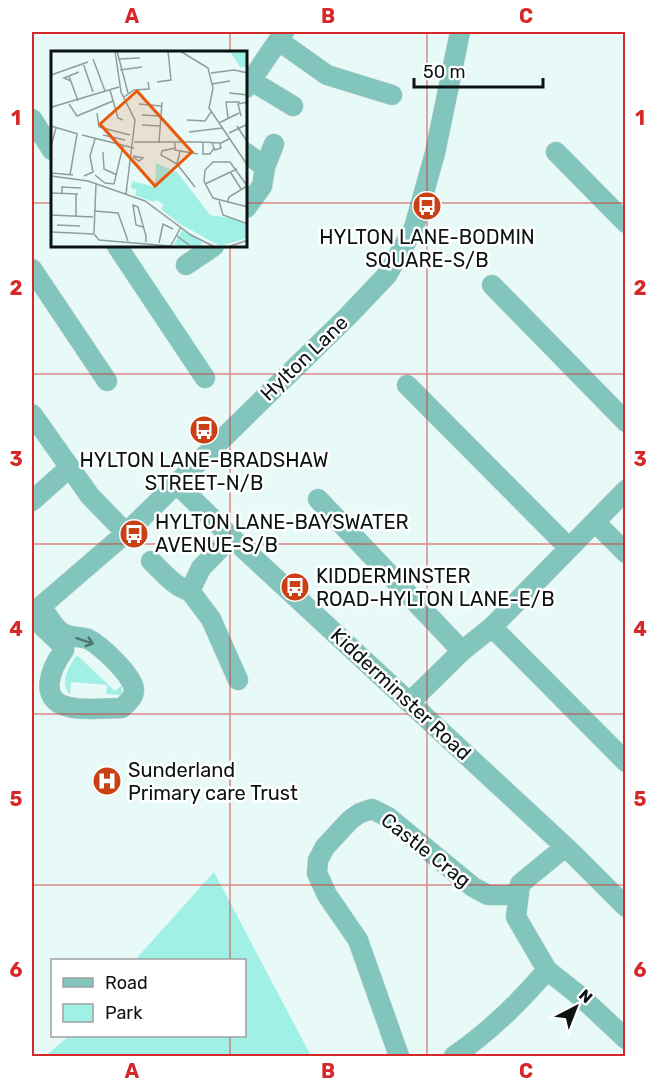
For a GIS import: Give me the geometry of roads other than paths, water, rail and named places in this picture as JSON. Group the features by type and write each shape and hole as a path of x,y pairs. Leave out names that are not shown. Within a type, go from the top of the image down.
{"street":[{"name":"Hylton Lane","path":"35,612 126,534 348,316 387,274 414,228 435,153 460,32"},
{"path":"294,106 248,84 281,36 327,75 392,95"},
{"path":"32,119 51,148"},
{"path":"248,205 262,186 265,167 274,144"},
{"path":"556,152 626,223"},
{"path":"248,154 265,167"},
{"path":"119,248 158,292 205,378"},
{"path":"186,265 211,248"},
{"path":"32,269 107,381"},
{"path":"492,285 626,422"},
{"path":"407,385 569,548"},
{"path":"33,420 90,496 126,534"},
{"path":"32,501 69,468"},
{"name":"Kidderminster Road","path":"176,483 231,537 565,847 626,907"},
{"path":"410,702 462,651 492,627 626,490"},
{"path":"318,499 462,651"},
{"path":"595,522 626,553"},
{"path":"190,591 201,568 231,537"},
{"path":"151,561 170,579 183,589 190,591 211,619 238,680"},
{"path":"35,612 61,633 87,639 106,653 128,675 134,687 133,697 122,708 69,707 57,702 50,692 50,676 64,650 35,612"},
{"path":"492,627 626,762"},
{"name":"Castle Crag","path":"399,1056 357,940 327,895 317,873 318,860 325,847 350,820 372,809 388,818 473,887 488,895 519,896"},
{"path":"565,847 520,884 516,917 547,970 581,997 626,1039"},
{"path":"454,1056 477,1041 525,996 547,970"}],"place":[{"name":"HYLTON LANE-BODMIN SQUARE-S/B","path":"427,206"},
{"name":"HYLTON LANE-BRADSHAW STREET-N/B","path":"204,430"},
{"name":"HYLTON LANE-BAYSWATER AVENUE-S/B","path":"134,534"},
{"name":"KIDDERMINSTER ROAD-HYLTON LANE-E/B","path":"295,587"},
{"name":"Sunderland Primary care Trust","path":"107,781"}]}
